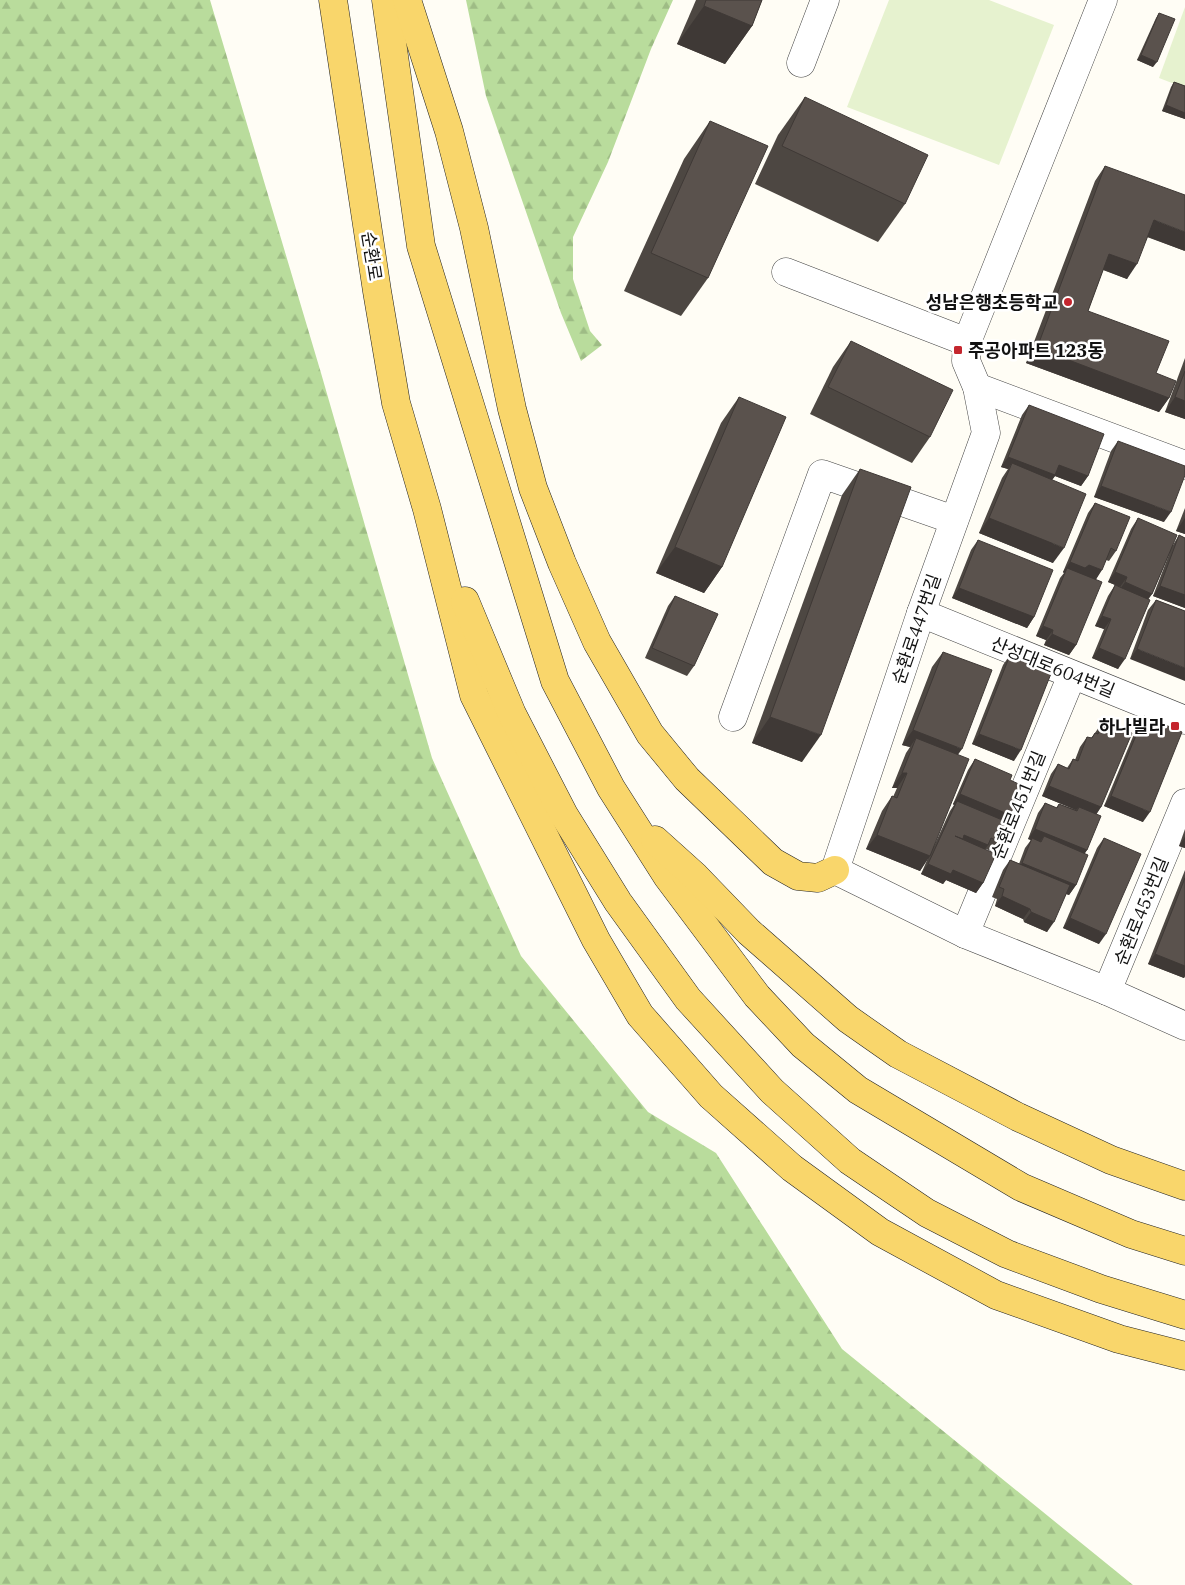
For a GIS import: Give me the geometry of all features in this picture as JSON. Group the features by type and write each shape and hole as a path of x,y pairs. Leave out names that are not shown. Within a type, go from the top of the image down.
{"main road":[{"name":"순환로","path":"333,0 396,404 427,509"},
{"path":"386,0 420,246 555,681 611,788 667,876 757,996 803,1045 858,1090 1021,1187 1131,1234 1185,1251"},
{"path":"407,0 449,131 474,228 512,409 533,488 562,562 597,642 650,734 687,779 773,862 798,876 818,878 835,870"},
{"path":"427,509 512,714 564,815 618,902 688,998 772,1091 850,1161 927,1213 1007,1254 1101,1289 1185,1315"},
{"path":"427,509 474,695 508,766 596,940 640,1014 711,1096 792,1168 880,1232 996,1295 1119,1339 1185,1356"},
{"path":"629,816 695,876 756,939 848,1019 898,1054 1018,1117 1103,1156 1185,1186"}],"street":[{"path":"801,63 825,0"},
{"path":"786,272 967,342 1103,0"},
{"name":"순환로447번길","path":"835,870 921,614 986,434 977,387 966,361 967,342"},
{"path":"977,387 1185,465"},
{"path":"733,717 822,474 954,520"},
{"name":"산성대로604번길","path":"921,614 1185,720"},
{"name":"순환로451번길","path":"965,934 1072,676"},
{"name":"순환로453번길","path":"1108,991 1185,803"},
{"path":"835,870 965,934 1108,991 1185,1026"}],"green space":[{"path":"0,0 210,0 321,373 432,758 521,956 648,1112 716,1153 842,1349 1133,1585 0,1585"},
{"path":"466,0 673,0 651,49 608,162 573,237 573,279 590,331 602,345 581,361 561,313 486,96"},
{"path":"889,0 989,0 1054,25 999,165 847,107"},
{"path":"1185,7 1185,88 1159,78"}],"building":[{"path":"706,0 762,0 752,26 704,6"},
{"path":"1159,13 1175,19 1157,62 1141,55"},
{"path":"1174,82 1185,86 1185,113 1166,105"},
{"path":"805,97 928,155 905,204 782,146"},
{"path":"710,121 768,146 708,278 651,253"},
{"name":"성남은행초등학교","path":"1105,166 1185,195 1185,232 1154,220 1137,264 1109,254 1088,311 1169,341 1156,373 1176,381 1169,398 1037,348"},
{"path":"851,341 953,390 930,437 828,387"},
{"path":"1185,371 1185,401 1175,397"},
{"path":"739,397 786,417 722,567 675,547"},
{"path":"1029,405 1104,434 1088,476 1059,465 1055,475 1008,457"},
{"path":"1118,441 1185,466 1185,475 1171,512 1101,486"},
{"path":"1012,463 1086,494 1064,548 989,518"},
{"path":"860,469 911,487 821,735 770,717"},
{"path":"1095,503 1130,517 1116,551 1111,548 1102,570 1089,565 1085,568 1070,562"},
{"path":"1138,518 1177,535 1152,594 1125,582 1127,577 1115,572"},
{"path":"1179,535 1185,538 1185,595 1160,586"},
{"path":"978,540 1053,570 1034,617 959,588"},
{"path":"1067,568 1102,582 1076,645 1052,634 1053,630 1043,626"},
{"path":"1115,585 1150,600 1125,659 1099,648 1111,619 1102,616"},
{"path":"675,596 718,614 694,666 652,648"},
{"path":"1156,600 1185,611 1185,668 1137,649"},
{"path":"943,652 992,670 962,749 913,730"},
{"path":"1010,655 1052,671 1021,750 979,734"},
{"path":"1144,716 1182,732 1150,812 1111,796"},
{"path":"1103,721 1132,733 1101,807 1049,786 1058,764 1069,769 1073,759 1078,761 1087,737 1092,738 1095,733 1098,734"},
{"path":"916,738 969,759 930,856 877,835 892,796 897,798 907,773 902,773"},
{"path":"975,759 1012,775 1010,780 1023,786 1010,815 960,794"},
{"path":"957,801 1007,822 998,841 991,838 988,845 964,835 963,839 955,836 996,854 983,883 953,870 951,874 928,864"},
{"path":"1045,803 1057,808 1059,804 1077,811 1079,807 1101,816 1087,850 1035,829"},
{"path":"1044,836 1088,855 1076,885 1022,863 1032,838 1041,842"},
{"path":"1104,838 1141,854 1106,934 1070,918"},
{"path":"1010,860 1070,885 1054,922 1002,896 1004,889 999,887"},
{"path":"1185,878 1185,966 1155,954"}],"place":[{"name":"성남은행초등학교","path":"1068,302"},
{"name":"주공아파트 123동","path":"958,350"},
{"name":"하나빌라","path":"1175,726"}]}
